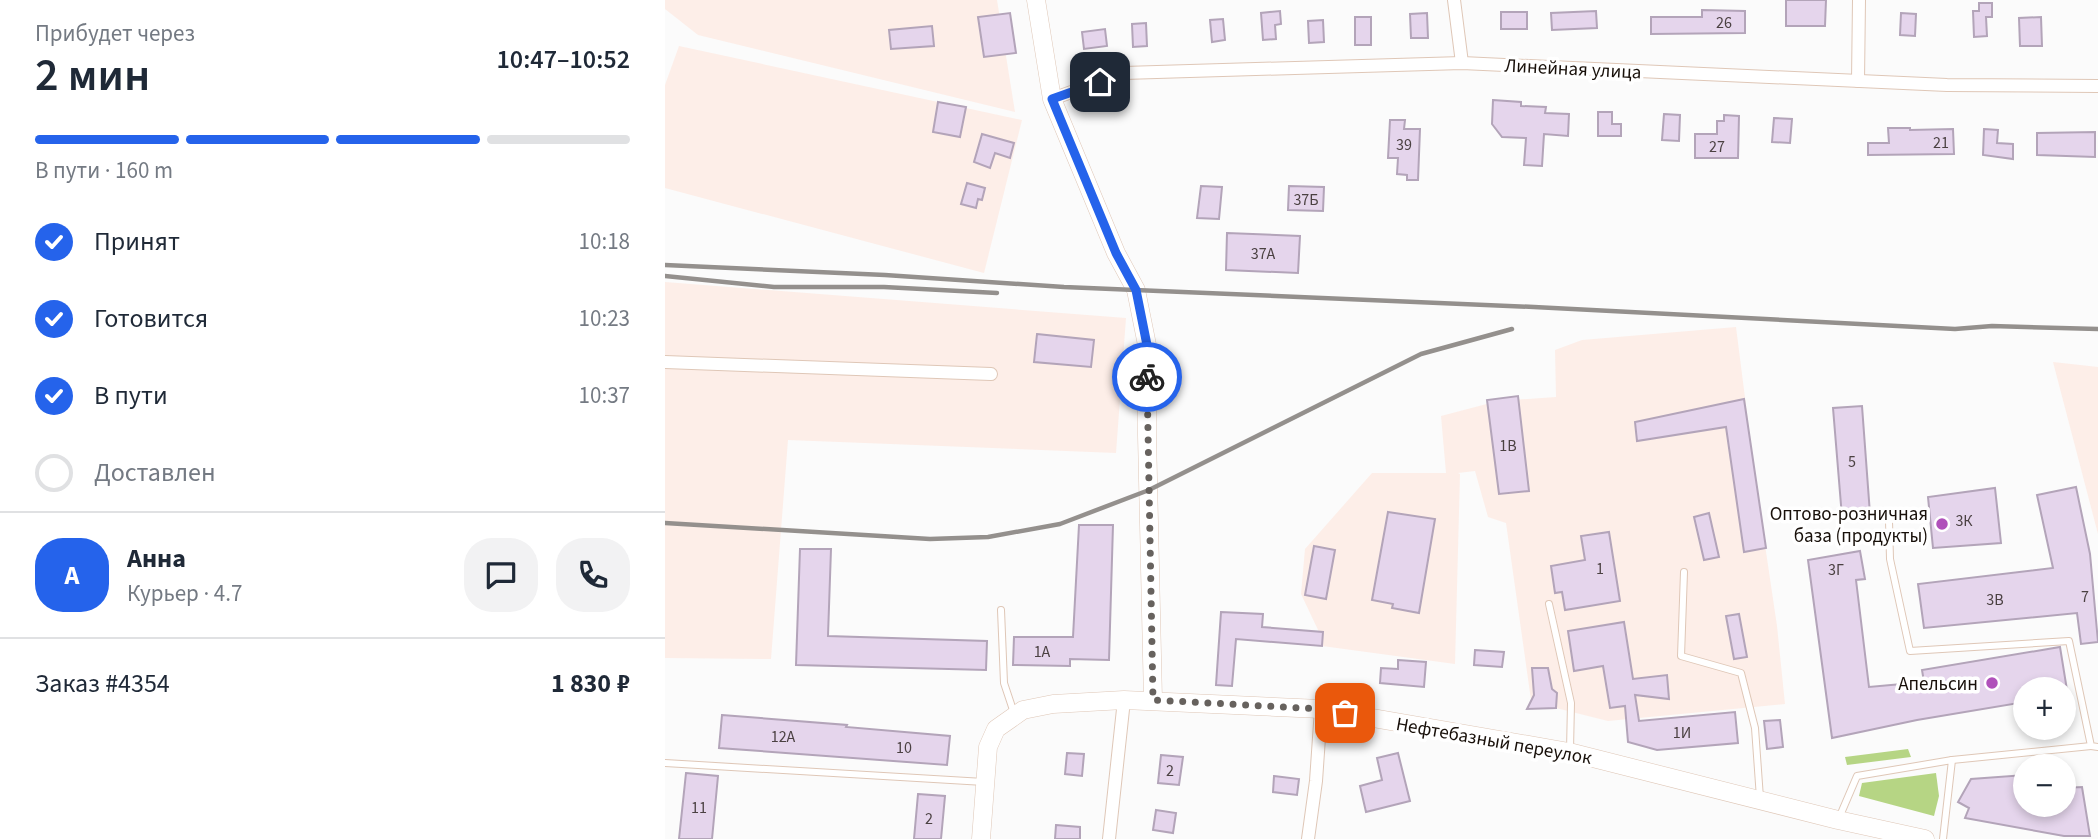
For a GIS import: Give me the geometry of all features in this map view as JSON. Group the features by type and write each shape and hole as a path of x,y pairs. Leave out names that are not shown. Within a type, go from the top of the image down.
{"main road":[{"path":"1036,0 1052,99 1116,253 1136,290 1147,345 1153,700"},
{"name":"Нефтебазный переулок","path":"1015,715 1023,710 1053,704 1124,700 1321,709 1569,751 1838,820 1925,839"},
{"path":"981,839 988,747 996,729 1015,715"}],"street":[{"path":"1454,0 1462,63"},
{"path":"1858,81 1859,0"},
{"name":"Линейная улица","path":"1052,99 1124,73 1462,63 1947,85 2098,86"},
{"path":"665,362 991,374"},
{"path":"1108,839 1124,700"},
{"path":"1308,839 1321,709"}],"lane":[{"path":"1838,820 1857,775 1952,760 2094,746 2069,641 1910,651 1890,559 1889,521"},
{"path":"1684,572 1681,656 1741,673 1755,728 1760,800"},
{"path":"1549,604 1571,703 1569,751"},
{"path":"1001,610 1004,683 1015,715"},
{"path":"1943,839 1952,760"},
{"path":"665,762 986,782"}],"shaded area":[{"path":"665,0 997,0 1015,112 698,35 665,9"},
{"path":"679,46 1022,120 984,273 665,188 665,85"},
{"path":"665,282 1126,318 1116,453 788,440 771,659 665,658"},
{"path":"1736,327 1777,626 1785,704 1608,721 1556,708 1527,709 1531,700 1506,523 1488,517 1475,471 1458,473 1455,664 1322,646 1323,632 1319,632 1301,594 1305,549 1372,473 1446,473 1441,416 1498,401 1556,397 1555,350 1582,340"},
{"path":"2053,362 2098,367 2098,534"}],"green space":[{"path":"1908,749 1911,757 1847,765 1845,757"},
{"path":"1936,773 1939,796 1934,816 1859,796 1862,783"}],"building":[{"path":"1786,0 1826,0 1825,26 1786,26"},
{"path":"1979,3 1992,3 1992,17 1986,17 1987,36 1974,37 1973,11 1979,11"},
{"path":"1702,10 1745,11 1745,33 1651,34 1651,17 1702,17"},
{"path":"1280,11 1281,24 1275,25 1276,39 1263,40 1261,13"},
{"path":"1596,11 1597,28 1552,30 1551,13"},
{"path":"1501,12 1527,12 1527,29 1501,29"},
{"path":"1010,13 1016,53 984,57 978,17"},
{"path":"1427,13 1428,38 1411,38 1410,14"},
{"path":"1901,13 1916,14 1915,36 1900,35"},
{"path":"1355,17 1371,17 1371,45 1355,45"},
{"path":"2041,17 2042,46 2020,46 2019,18"},
{"path":"1223,19 1225,40 1212,42 1210,20"},
{"path":"1323,20 1324,42 1309,43 1308,21"},
{"path":"1146,23 1147,46 1133,47 1132,24"},
{"path":"932,26 934,46 891,49 889,30"},
{"path":"1105,29 1107,46 1084,49 1082,32"},
{"path":"1493,100 1521,102 1521,106 1546,107 1545,113 1569,114 1568,136 1544,134 1542,166 1524,165 1526,138 1502,137 1492,124"},
{"path":"938,102 966,107 960,137 933,132"},
{"path":"1598,112 1612,112 1612,124 1621,124 1621,136 1598,136"},
{"path":"1664,114 1680,115 1679,141 1662,140"},
{"path":"1724,115 1739,116 1738,158 1695,158 1695,134 1717,134 1717,121 1724,121"},
{"path":"1774,118 1792,119 1790,143 1772,142"},
{"path":"1390,120 1405,120 1404,129 1420,129 1418,180 1407,180 1407,175 1397,174 1398,158 1388,158"},
{"path":"1888,128 1953,129 1954,154 1868,155 1868,143 1889,143"},
{"path":"1984,129 1998,130 1997,143 2013,144 2013,159 1983,155"},
{"path":"2095,132 2095,157 2037,155 2037,133"},
{"path":"982,134 1014,143 1010,158 995,153 990,168 974,162"},
{"path":"967,183 985,188 982,200 978,199 976,208 961,204"},
{"path":"1201,186 1222,187 1219,219 1197,218"},
{"path":"1289,186 1324,187 1323,211 1288,210"},
{"path":"1227,233 1300,236 1298,273 1226,270"},
{"path":"1037,334 1094,340 1091,367 1034,362"},
{"path":"1518,396 1529,491 1499,494 1487,400"},
{"path":"1744,399 1766,548 1744,552 1726,427 1637,441 1635,422"},
{"path":"1862,406 1870,514 1842,517 1833,408"},
{"path":"2076,487 2090,554 2098,642 2081,644 2077,613 1924,628 1918,584 2053,568 2037,495"},
{"path":"1995,488 2001,543 1933,548 1928,497"},
{"path":"1388,512 1435,519 1419,613 1392,608 1393,604 1372,600"},
{"path":"1709,513 1719,557 1704,560 1694,517"},
{"path":"1079,525 1113,525 1109,660 1070,659 1070,666 1013,665 1014,637 1073,637"},
{"path":"1609,532 1620,601 1565,610 1562,592 1555,593 1551,566 1585,560 1581,536"},
{"path":"1314,546 1335,550 1326,599 1305,595"},
{"path":"800,549 831,549 828,636 987,641 986,670 796,665"},
{"path":"1860,551 1865,579 1856,580 1869,687 1924,682 1922,670 2060,647 2065,677 2013,677 2013,704 1832,738 1808,560"},
{"path":"1221,612 1263,614 1262,627 1323,632 1322,646 1236,639 1232,686 1216,685"},
{"path":"1739,614 1747,657 1734,659 1726,616"},
{"path":"1624,622 1633,679 1667,675 1669,699 1635,695 1639,721 1735,712 1738,743 1657,750 1628,742 1625,706 1610,708 1603,666 1574,671 1568,631"},
{"path":"1475,650 1504,652 1502,667 1474,665"},
{"path":"1398,660 1426,662 1424,687 1380,683 1381,668 1398,669"},
{"path":"1532,668 1548,668 1552,689 1557,693 1556,708 1527,709 1534,695"},
{"path":"722,715 950,736 947,765 719,748"},
{"path":"1780,720 1783,747 1767,749 1764,721"},
{"path":"1067,753 1084,754 1082,776 1065,774"},
{"path":"1398,753 1410,801 1366,812 1360,786 1382,780 1377,758"},
{"path":"1161,755 1183,757 1179,785 1158,783"},
{"path":"686,773 718,776 712,839 679,839"},
{"path":"1274,776 1299,779 1297,795 1273,792"},
{"path":"2013,776 2013,817 2076,817 2076,787 2082,787 2090,836 2064,836 1965,818 1969,808 1958,802 1971,779"},
{"path":"918,794 945,796 941,839 914,839"},
{"path":"1156,810 1176,813 1173,833 1153,830"},
{"path":"1056,825 1080,827 1080,839 1055,839"}],"railway":[{"path":"665,265 885,275 1064,287 1534,307 1955,329 1992,326 2098,329"},
{"path":"665,276 774,287 884,287 997,293"},
{"path":"665,523 930,539 988,537 1060,524 1149,490 1421,354 1512,329"}],"way so far":[{"path":"1147,377 1153,700 1321,709 1345,713"}],"place":[{"name":"Оптово-розничная база (продукты)","path":"1942,524"},
{"name":"Апельсин","path":"1992,683"}],"route":[{"path":"1100,82 1052,99 1116,253 1136,290 1147,345 1147,377"}]}
